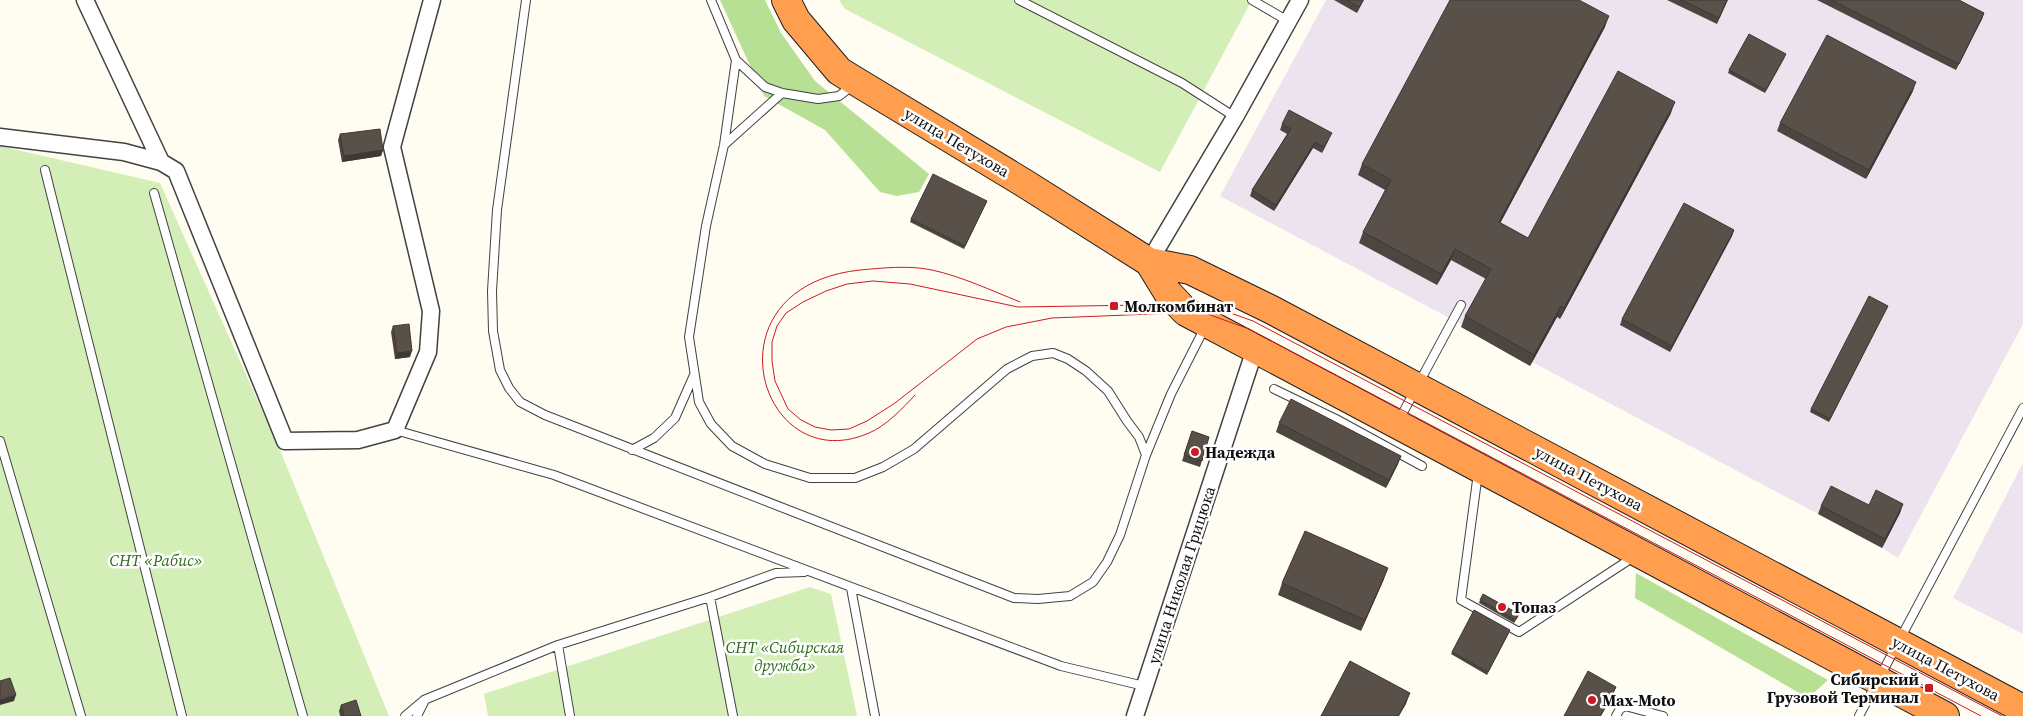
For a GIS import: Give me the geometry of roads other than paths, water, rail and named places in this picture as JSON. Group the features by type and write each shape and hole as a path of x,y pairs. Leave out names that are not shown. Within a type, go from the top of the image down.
{"highway":[{"name":"улица Петухова","path":"786,0 796,20 839,71 1024,183 1149,262 1190,270 1198,274 1417,387 2023,709"},
{"name":"улица Петухова","path":"1149,262 1168,293 1186,312 1255,349 1342,409 1397,424 1945,716"}],"street":[{"path":"85,0 161,162"},
{"path":"0,137 124,152 161,162 176,171 285,441 358,440 395,430 428,352 431,311 392,147 432,0"},
{"path":"1149,262 1235,117 1300,0"},
{"name":"улица Николая Грицюка","path":"1135,716 1255,349"}],"lane":[{"path":"526,0 497,210 492,291 493,331 500,370 509,388 520,402 545,415 999,593 1014,598 1038,599 1070,596 1093,582 1108,562 1120,535 1146,454 1171,394 1207,324"},
{"path":"711,0 736,60 765,87 782,93 818,99 839,96 856,82"},
{"path":"1019,0 1182,83 1235,117"},
{"path":"1252,0 1288,21"},
{"path":"736,60 724,145 706,226 689,337 699,402 711,424 732,446 765,464 810,478 855,478 883,467 914,449 1007,369 1032,356 1052,353 1068,359 1086,371 1108,391 1126,421 1139,437 1146,454"},
{"path":"724,145 782,93"},
{"path":"45,170 182,716"},
{"path":"154,193 303,716"},
{"path":"1397,424 1461,305"},
{"path":"632,450 654,438 675,418 694,375"},
{"path":"1274,389 1342,409 1422,466"},
{"path":"1859,716 2023,408"},
{"path":"395,430 554,475 1061,666 1144,686"},
{"path":"0,441 82,716"},
{"path":"1479,468 1461,600 1519,632 1639,554"},
{"path":"405,716 424,700 558,645 710,597 776,572 809,572"},
{"path":"850,588 875,716"},
{"path":"710,597 733,716"},
{"path":"558,645 570,716"},
{"path":"418,716 424,700"},
{"path":"1616,716 1620,709 1625,706 1663,716"}],"tram line":[{"path":"915,395 888,421 869,433 831,440 799,430 776,407 764,376 764,342 779,309 811,284 860,270 896,267 923,268 954,276 1020,302"},
{"path":"1981,716 1249,329 1202,312 1052,318 1006,327 977,339 895,403 867,421 849,429 831,430 815,427 801,420 788,409 775,381 772,361 772,342 777,326 786,313 826,291 847,284 873,281 910,284 1018,307 1205,304 1253,321 2002,716"}],"place":[{"name":"Молкомбинат","path":"1114,306"},
{"name":"Надежда","path":"1195,452"},
{"name":"Топаз","path":"1502,607"},
{"name":"Сибирский Грузовой Терминал","path":"1929,688"},
{"name":"Max-Moto","path":"1592,700"}],"park label":[{"name":"СНТ «Рабис»","path":"156,560"},
{"name":"СНТ «Сибирская дружба»","path":"785,656"}]}
